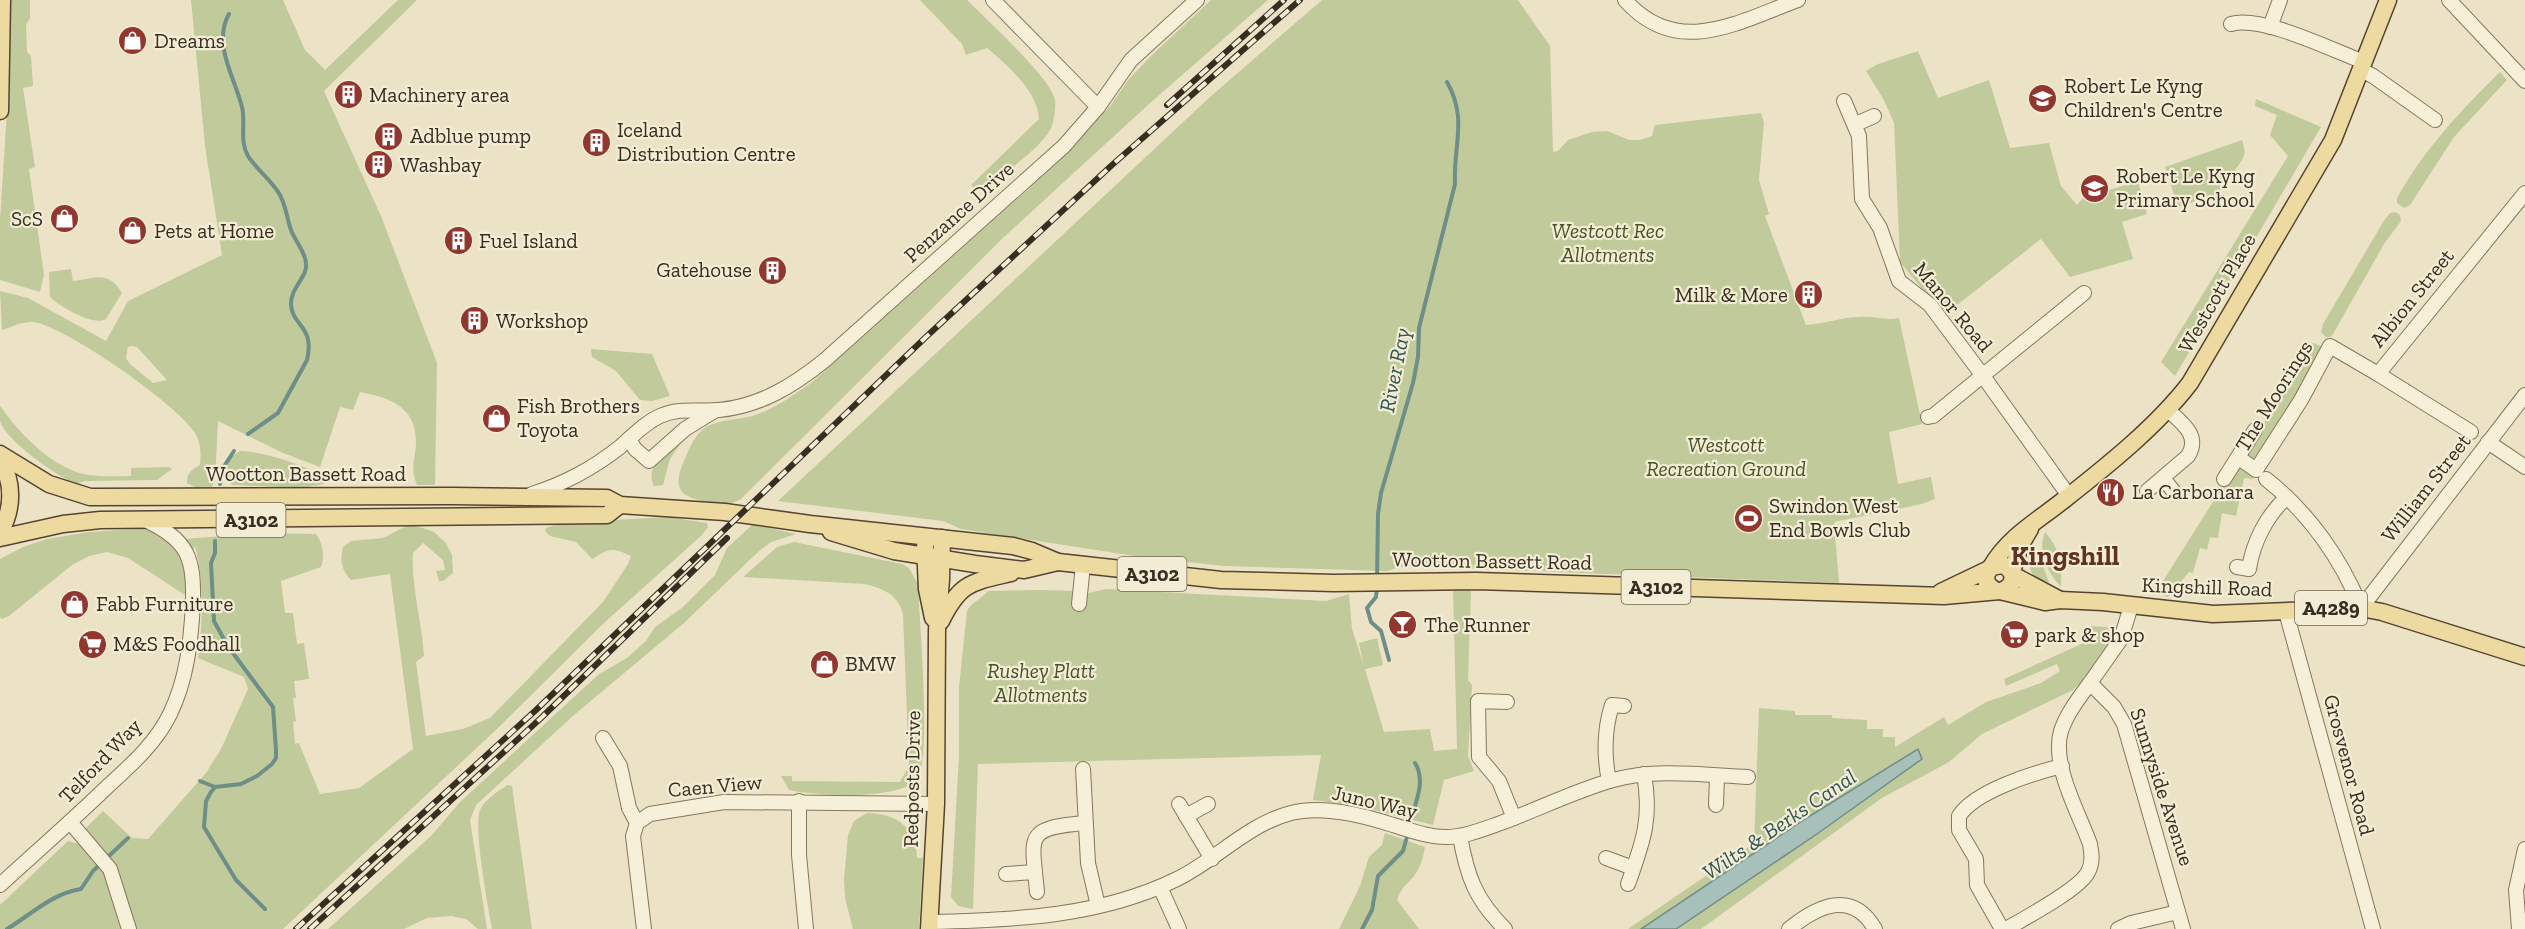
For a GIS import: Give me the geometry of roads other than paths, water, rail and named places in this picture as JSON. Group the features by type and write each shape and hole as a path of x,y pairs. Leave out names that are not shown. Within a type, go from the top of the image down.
{"main road":[{"path":"0,111 2,0"},
{"name":"Westcott Place","path":"1990,568 2010,541 2069,496 2167,409 2187,387 2327,151 2388,0"},
{"name":"Wootton Bassett Road","path":"0,454 49,483 90,497 524,496 607,498 620,505 725,512 810,524 1013,546 1058,562 1211,579 1356,583 1476,581 1925,597 1998,591"},
{"path":"0,459 8,474 11,495 7,518 0,533"},
{"name":"Wootton Bassett Road","path":"0,538 75,522 607,515 620,505"},
{"name":"Wootton Bassett Road","path":"810,524 859,542 934,558 1024,570 1058,562"},
{"name":"Westcott Place","path":"2012,574 2019,548 2032,526"},
{"name":"Redposts Drive","path":"929,925 936,804 937,630 933,537"},
{"path":"2003,565 2012,574 2009,587 1998,591 1989,586 1986,580 1990,568 2003,565"},
{"name":"Wootton Bassett Road","path":"1925,597 1945,591 1990,568"},
{"path":"937,630 951,602 964,587 986,578 1024,570"},
{"name":"Kingshill Road","path":"2012,574 2060,600"},
{"name":"Kingshill Road","path":"1998,591 2037,601 2110,603 2213,614 2361,608 2382,612 2525,657"}],"street":[{"path":"993,0 1098,107"},
{"name":"Penzance Drive","path":"524,496 578,476 629,440 650,422 669,413 689,409 716,410 767,398 799,381 1059,151 1098,107 1131,60 1197,0"},
{"path":"1625,0 1641,15 1658,25 1681,32 1695,33 1716,30 1798,0"},
{"path":"2270,27 2280,0"},
{"path":"2449,0 2525,81"},
{"path":"2231,24 2252,22 2270,27 2362,66 2435,120"},
{"name":"Manor Road","path":"1844,101 1860,136 1860,194 1864,206 1880,228 1899,281 1930,305 2069,496"},
{"path":"1856,124 1874,116"},
{"name":"Albion Street","path":"2471,432 2378,374 2525,192"},
{"path":"1928,417 1933,416 2084,293"},
{"name":"The Moorings","path":"2239,458 2256,470 2301,400 2330,346 2378,374"},
{"name":"William Street","path":"2361,608 2525,395"},
{"path":"2147,491 2188,456 2193,444 2190,431 2167,409"},
{"name":"Penzance Drive","path":"629,440 635,449 650,461 686,429 716,410"},
{"name":"The Moorings","path":"2224,479 2255,430"},
{"path":"2488,442 2525,467"},
{"path":"2163,478 2174,492"},
{"path":"2266,478 2287,496 2340,564 2361,608"},
{"path":"2237,567 2249,568 2255,543 2272,514 2287,496"},
{"name":"Telford Way","path":"0,885 70,822 148,746 169,716 182,683 190,643 193,596 190,560 174,537 145,520"},
{"path":"1079,604 1083,565"},
{"path":"2062,766 2015,780 1970,805 1959,816 1959,830 1976,859 1977,885 2004,929 2073,887 2084,879 2089,871 2092,853 2090,844 2062,766 2059,744 2062,728 2069,713 2121,639 2131,606"},
{"name":"Grosvenor Road","path":"2286,612 2373,929"},
{"name":"Sunnyside Avenue","path":"2090,683 2114,706 2124,724 2183,929"},
{"path":"1507,702 1478,694 1479,757 1499,780 1514,819"},
{"path":"1609,781 1605,750 1608,719 1612,705 1624,706"},
{"path":"603,738 620,766 629,808 637,824 633,836 644,929"},
{"path":"1083,770 1090,874 1098,906"},
{"path":"1628,884 1647,824 1647,792 1644,774"},
{"name":"Juno Way","path":"929,925 1020,919 1098,906 1160,887 1212,859 1263,823 1299,812 1334,812 1437,837 1460,836 1514,819 1609,781 1644,774 1748,777"},
{"path":"1716,805 1717,776"},
{"path":"799,801 799,855 806,929"},
{"name":"Caen View","path":"637,824 650,814 664,810 724,802 936,804"},
{"path":"1208,804 1183,810 1212,859"},
{"path":"70,822 104,861 114,878 129,929"},
{"path":"1037,892 1034,842 1040,832 1051,826 1086,824"},
{"path":"1460,836 1466,868 1474,890 1493,917 1505,929"},
{"path":"2519,929 2516,890 2525,849"},
{"path":"1606,858 1634,867"},
{"path":"1006,874 1035,872"},
{"path":"1160,887 1179,929"},
{"path":"1789,929 1813,912 1837,904 1858,910 1865,915 1875,929"},
{"path":"2118,929 2131,923 2178,912"}],"water":[{"path":"1918,749 1922,759 1817,834 1676,929 1641,929 1805,819"}],"waterway":[{"path":"229,14 224,25 224,49 242,107 245,150 280,195 291,230 304,254 306,263 304,273 293,293 291,305 295,318 306,333 309,349 307,360 278,413 248,434"},
{"name":"River Ray","path":"1377,579 1378,514 1381,493 1413,383 1418,357 1419,328 1455,184 1458,120 1457,108 1447,82"},
{"path":"220,484 223,468 234,451"},
{"path":"215,541 215,553 211,563 214,621 227,645 273,707 276,758 257,776 241,784 215,787 206,801 204,827 236,880 265,909"},
{"name":"River Ray","path":"1377,587 1376,597 1367,608 1371,622 1381,631 1389,660"},
{"name":"River Ray","path":"1409,826 1420,786 1415,763"},
{"path":"200,781 215,787"},
{"name":"River Ray","path":"1362,929 1372,910 1378,876 1403,851 1408,833"},
{"path":"7,929 60,895 81,889 93,871 128,838"}],"railway":[{"path":"1167,105 1284,0"},
{"path":"296,929 536,710 927,336 1112,165 1300,0"},
{"path":"310,929 540,719 727,538"}],"place":[{"name":"Dreams","path":"133,41"},
{"name":"Machinery area","path":"348,95"},
{"name":"Robert Le Kyng Children's Centre","path":"2043,98"},
{"name":"Adblue pump","path":"389,136"},
{"name":"Iceland Distribution Centre","path":"596,142"},
{"name":"Washbay","path":"379,165"},
{"name":"Robert Le Kyng Primary School","path":"2095,188"},
{"name":"ScS","path":"64,219"},
{"name":"Pets at Home","path":"133,231"},
{"name":"Fuel Island","path":"458,241"},
{"name":"Gatehouse","path":"773,270"},
{"name":"Milk & More","path":"1809,295"},
{"name":"Workshop","path":"475,321"},
{"name":"Fish Brothers Toyota","path":"496,418"},
{"name":"La Carbonara","path":"2111,492"},
{"name":"Swindon West End Bowls Club","path":"1748,518"},
{"name":"Fabb Furniture","path":"75,604"},
{"name":"The Runner","path":"1403,625"},
{"name":"park & shop","path":"2014,635"},
{"name":"M&S Foodhall","path":"92,644"},
{"name":"BMW","path":"824,664"}],"district":[{"name":"Kingshill","path":"2065,556"}],"park label":[{"name":"Westcott Rec Allotments","path":"1608,243"},
{"name":"Westcott Recreation Ground","path":"1726,457"},
{"name":"Rushey Platt Allotments","path":"1041,683"}],"water label":[{"name":"Wilts & Berks Canal","path":"1779,824"}]}
